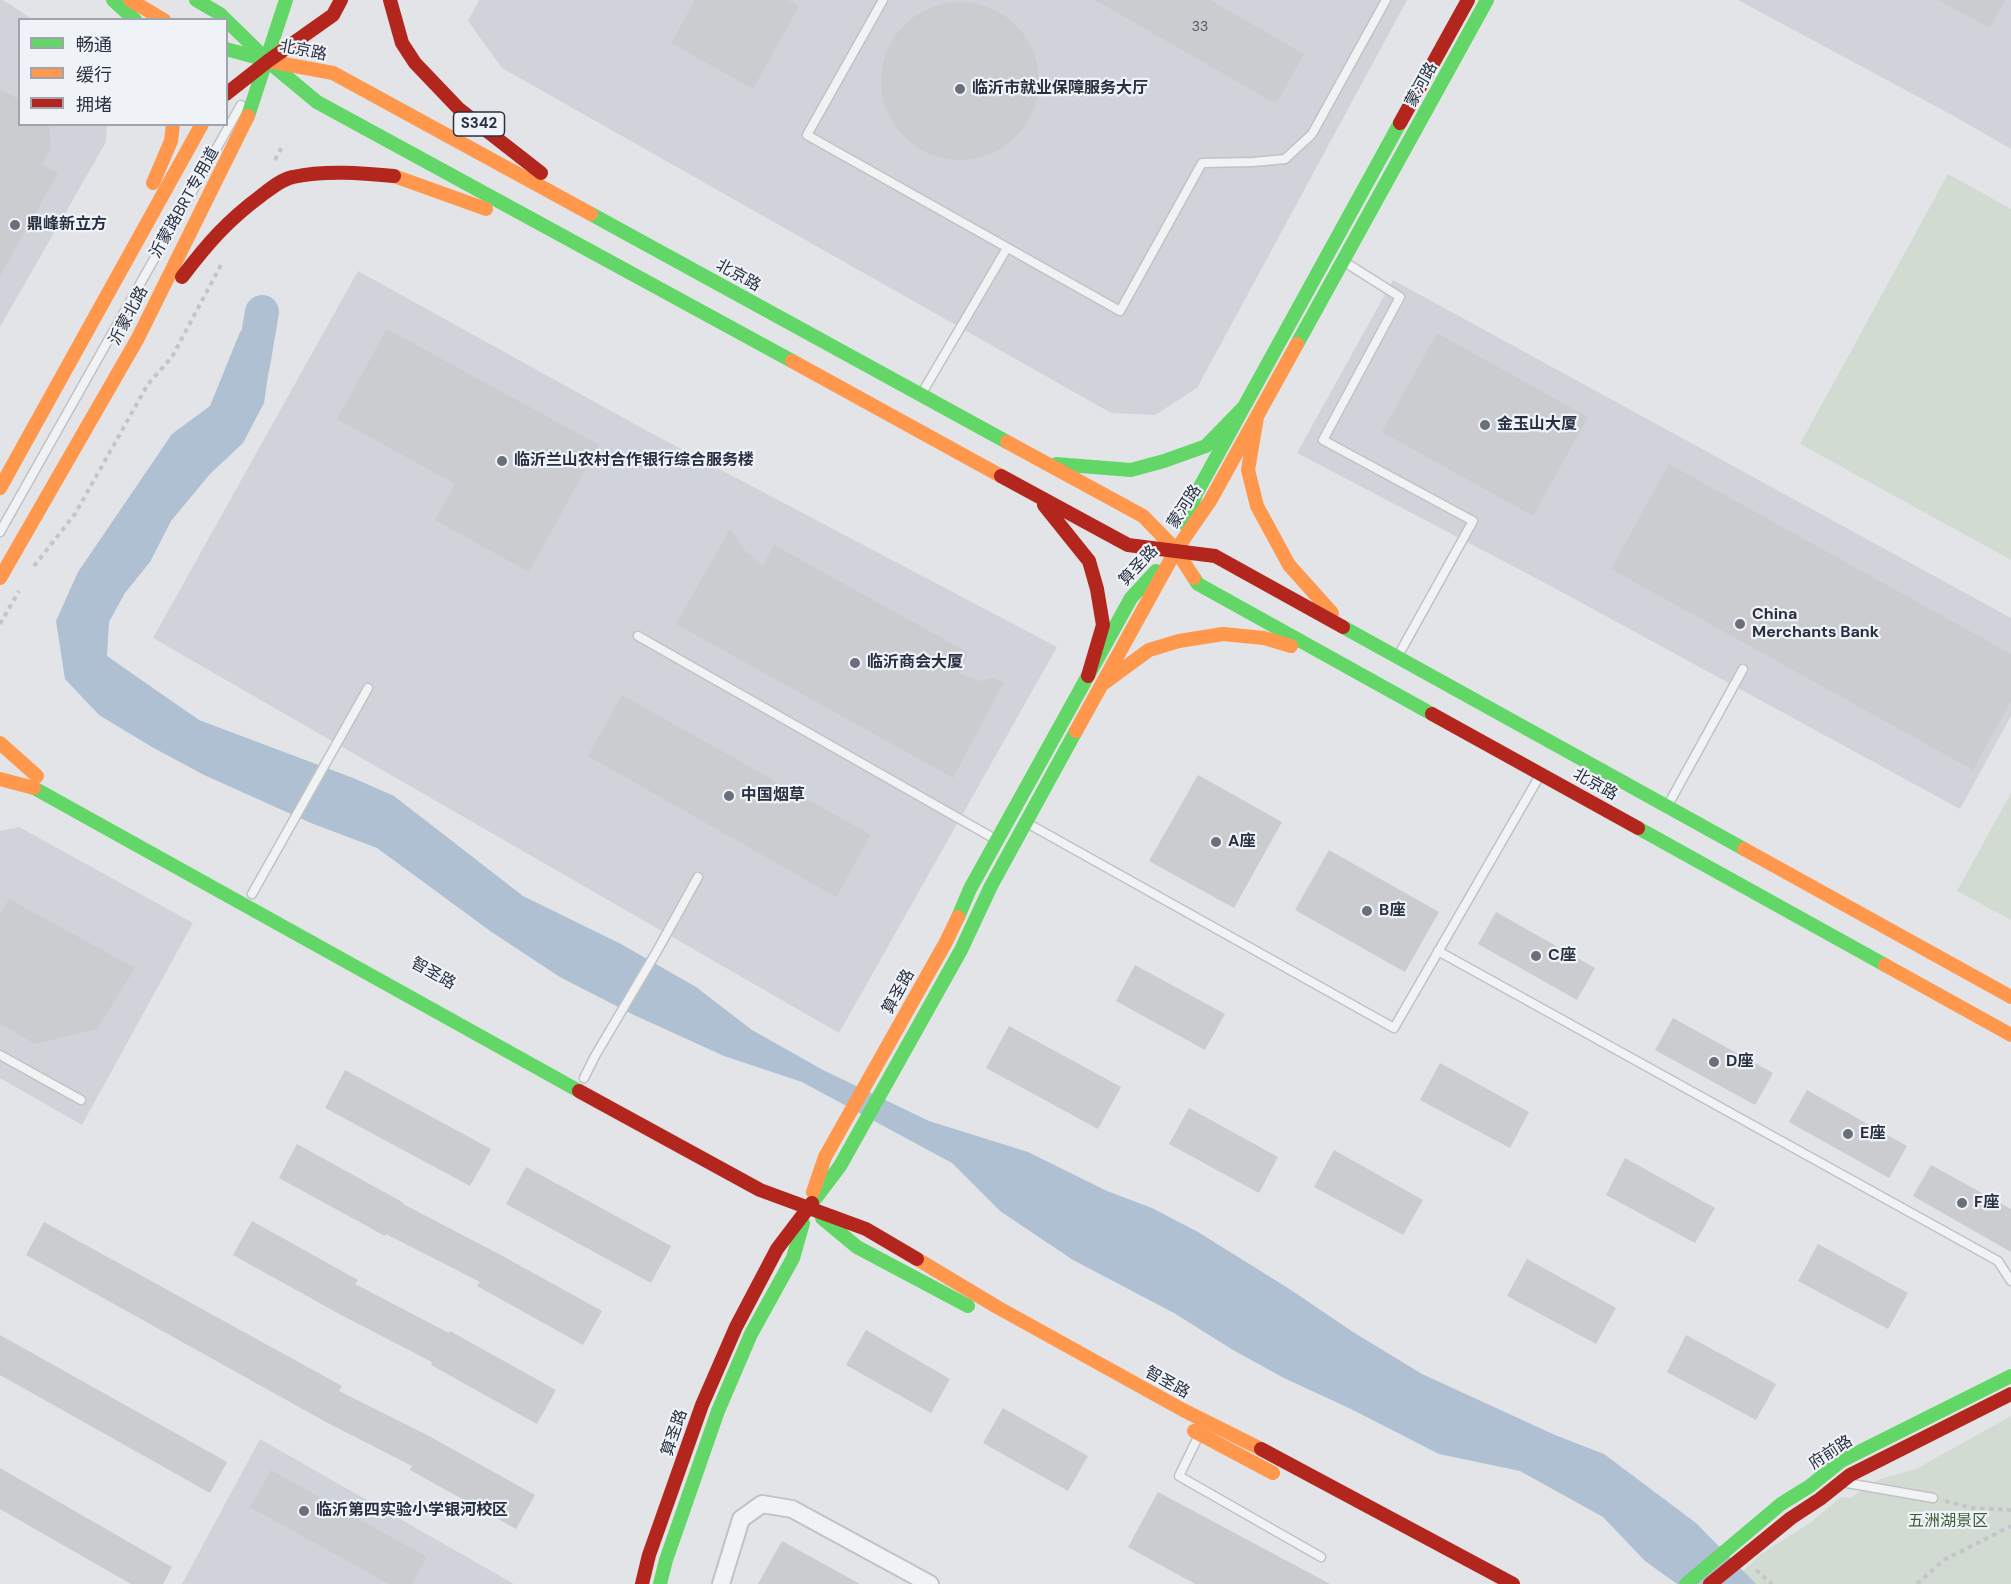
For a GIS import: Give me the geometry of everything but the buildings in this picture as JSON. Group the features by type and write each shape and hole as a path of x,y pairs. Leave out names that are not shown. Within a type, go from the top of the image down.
{"main road":[{"path":"113,0 133,18"},
{"path":"130,0 161,18"},
{"name":"北京路","path":"196,0 224,18"},
{"path":"228,92 268,60 333,15 341,0"},
{"name":"S342","path":"390,0 402,43 415,63 459,109 603,220"},
{"name":"蒙河路","path":"1176,550 1196,494 1468,0"},
{"name":"蒙河路","path":"1176,550 1210,501 1487,0"},
{"name":"沂蒙北路","path":"0,578 138,338 246,123 290,5"},
{"name":"北京路","path":"228,22 317,102 560,235 1128,545 1215,556 2011,997"},
{"name":"北京路","path":"228,50 333,73 1143,516 1176,550 1198,584 2011,1035"},
{"path":"108,291 171,141 172,126"},
{"name":"沂蒙北路","path":"0,488 201,126"},
{"path":"138,338 209,241 239,212 291,177 329,173 393,176 560,235"},
{"path":"1048,464 1131,470 1164,461 1206,446 1243,408"},
{"path":"1257,417 1248,470 1257,506 1289,565 1346,628"},
{"path":"1036,495 1089,561 1103,625 1088,676"},
{"name":"算圣路","path":"660,1584 666,1560 718,1411 751,1334 793,1258 825,1157 946,942 970,889 1131,598 1176,550"},
{"name":"算圣路","path":"642,1584 649,1555 702,1405 736,1327 777,1248 840,1166 859,1133 961,950 992,886 1176,550"},
{"path":"1104,683 1149,650 1179,641 1224,634 1264,638 1334,659"},
{"path":"0,743 36,782 302,921"},
{"path":"0,778 36,782"},
{"name":"智圣路","path":"36,782 730,1175 760,1190 866,1229 997,1307 1183,1410 1512,1584"},
{"name":"智圣路","path":"579,1075 767,1179 808,1207 856,1247 991,1318 1200,1435 1290,1482"},
{"name":"府前路","path":"1686,1584 1781,1504 1810,1486 1841,1461 2011,1376"},
{"name":"府前路","path":"1710,1584 1791,1518 1850,1475 2011,1394"},
{"path":"1353,1514 1485,1584"}],"street":[{"path":"721,1584 741,1519 762,1504 792,1509 930,1584"}],"lane":[{"path":"883,0 807,135 1120,311 1202,163 1285,159 1312,134 1386,0"},
{"name":"沂蒙路BRT专用道","path":"0,532 234,116 268,60"},
{"path":"921,394 1007,248"},
{"path":"1343,261 1400,297 1323,440 1473,521 1398,657"},
{"path":"638,636 997,840"},
{"path":"1667,806 1743,669"},
{"path":"252,894 368,688"},
{"path":"1027,823 1394,1028 1540,774"},
{"path":"579,1075 595,1056 619,1017 698,878"},
{"path":"1438,951 1998,1261 2011,1281"},
{"path":"0,1055 81,1100"},
{"path":"1200,1435 1179,1476 1321,1557"},
{"path":"1841,1482 1933,1498"}],"path":[{"path":"274,163 283,145"},
{"path":"29,575 75,514 147,384 172,357 223,262"},
{"path":"0,624 23,585"},
{"path":"1933,1498 1973,1508 2011,1510"},
{"path":"1917,1584 1944,1560 2011,1526"},
{"path":"1756,1570 1772,1584"}],"shaded area":[{"path":"0,0 3,0 30,18 18,18 18,126 107,126 106,142 0,327"},
{"path":"479,0 1407,0 1197,388 1155,415 1111,413 502,68 468,21"},
{"path":"1738,0 2011,0 2011,149 1952,115"},
{"path":"358,271 649,432 1057,647 839,1033 153,638"},
{"path":"1393,280 2011,618 2011,716 1960,809 1547,584 1297,453"},
{"path":"19,827 193,923 82,1125 0,1078 0,831"},
{"name":"临沂第四实验小学银河校区","path":"260,1439 514,1584 182,1584"}],"green space":[{"path":"1948,174 2011,209 2011,560 1800,444"},
{"path":"2011,793 2011,920 1957,891"},
{"name":"五洲湖景区","path":"2011,1416 2011,1584 1730,1584 1761,1554 1810,1523 1841,1497 1850,1498 1880,1479 1916,1469"}],"water":[{"path":"260,318 272,348 264,403 243,443 210,474 171,521 150,562 125,593 109,622 107,656 199,720 353,778 394,796 523,896 621,944 696,987 752,1030 823,1070 929,1121 1028,1152 1107,1191 1152,1208 1198,1232 1422,1374 1555,1435 1604,1454 1696,1523 1756,1584 1677,1584 1645,1561 1603,1517 1520,1471 1439,1454 1284,1378 1233,1350 1174,1313 1073,1260 1000,1211 952,1163 802,1082 724,1056 634,1015 560,977 493,933 377,848 311,823 204,775 99,715 65,679 56,621 78,572 172,434 210,406 240,332"}],"waterway":[{"path":"253,365 262,312"}],"traffic: fast":[{"path":"113,0 133,18"},
{"path":"196,0 224,18"},
{"path":"248,116 286,0"},
{"path":"1297,344 1487,0"},
{"path":"228,22 268,61"},
{"path":"228,50 266,60"},
{"path":"270,63 317,102 792,361"},
{"path":"1185,524 1196,494 1400,123"},
{"path":"591,214 1007,442"},
{"path":"1056,464 1131,470 1164,461 1206,446 1243,408"},
{"path":"958,917 970,889 1131,598 1156,571"},
{"path":"1194,578 1198,584 1432,714"},
{"path":"1343,627 1744,849"},
{"path":"812,1203 840,1166 961,950 991,886 1076,731"},
{"path":"34,788 579,1091"},
{"path":"1638,828 1885,965"},
{"path":"822,1218 857,1247 968,1306"},
{"path":"660,1584 666,1560 718,1411 751,1334 793,1258 803,1223"},
{"path":"1686,1584 1781,1504 1810,1486 1841,1461 2011,1376"}],"traffic: slow":[{"path":"130,0 161,18"},
{"path":"268,61 333,73 591,214"},
{"path":"0,578 138,338 248,116"},
{"path":"153,183 171,141 173,126"},
{"path":"0,488 201,126"},
{"path":"394,176 486,209"},
{"path":"1076,731 1176,550 1210,501 1297,344"},
{"path":"792,361 1001,476"},
{"path":"1257,417 1248,470 1257,506 1289,565 1332,613"},
{"path":"1007,442 1143,516 1176,550 1194,578"},
{"path":"1104,683 1149,650 1179,641 1223,634 1264,638 1291,646"},
{"path":"0,743 37,776"},
{"path":"0,779 34,788"},
{"path":"1744,849 2011,997"},
{"path":"813,1192 825,1157 958,917"},
{"path":"1885,965 2011,1035"},
{"path":"917,1259 997,1307 1183,1410 1261,1449"},
{"path":"1194,1431 1273,1473"}],"traffic: jam":[{"path":"228,92 333,15 341,0"},
{"path":"390,0 402,43 415,63 459,109 541,173"},
{"path":"1400,123 1468,0"},
{"path":"182,277 228,223 276,184 293,177 331,173 394,176"},
{"path":"1001,476 1128,545 1215,556 1343,627"},
{"path":"1044,505 1089,561 1097,589 1103,625 1088,676"},
{"path":"1432,714 1638,828"},
{"path":"579,1091 760,1190 866,1229 917,1259"},
{"path":"642,1584 649,1555 702,1405 736,1327 777,1249 812,1203"},
{"path":"1710,1584 1791,1518 1850,1475 2011,1394"},
{"path":"1261,1449 1513,1584"}],"place":[{"name":"临沂市就业保障服务大厅","path":"960,89"},
{"name":"鼎峰新立方","path":"15,225"},
{"name":"金玉山大厦","path":"1485,425"},
{"name":"临沂兰山农村合作银行综合服务楼","path":"502,461"},
{"name":"China Merchants Bank","path":"1740,624"},
{"name":"临沂商会大厦","path":"855,663"},
{"name":"中国烟草","path":"729,796"},
{"name":"A座","path":"1216,842"},
{"name":"B座","path":"1367,911"},
{"name":"C座","path":"1536,956"},
{"name":"D座","path":"1714,1062"},
{"name":"E座","path":"1848,1134"},
{"name":"F座","path":"1962,1203"},
{"name":"临沂第四实验小学银河校区","path":"304,1511"}]}
